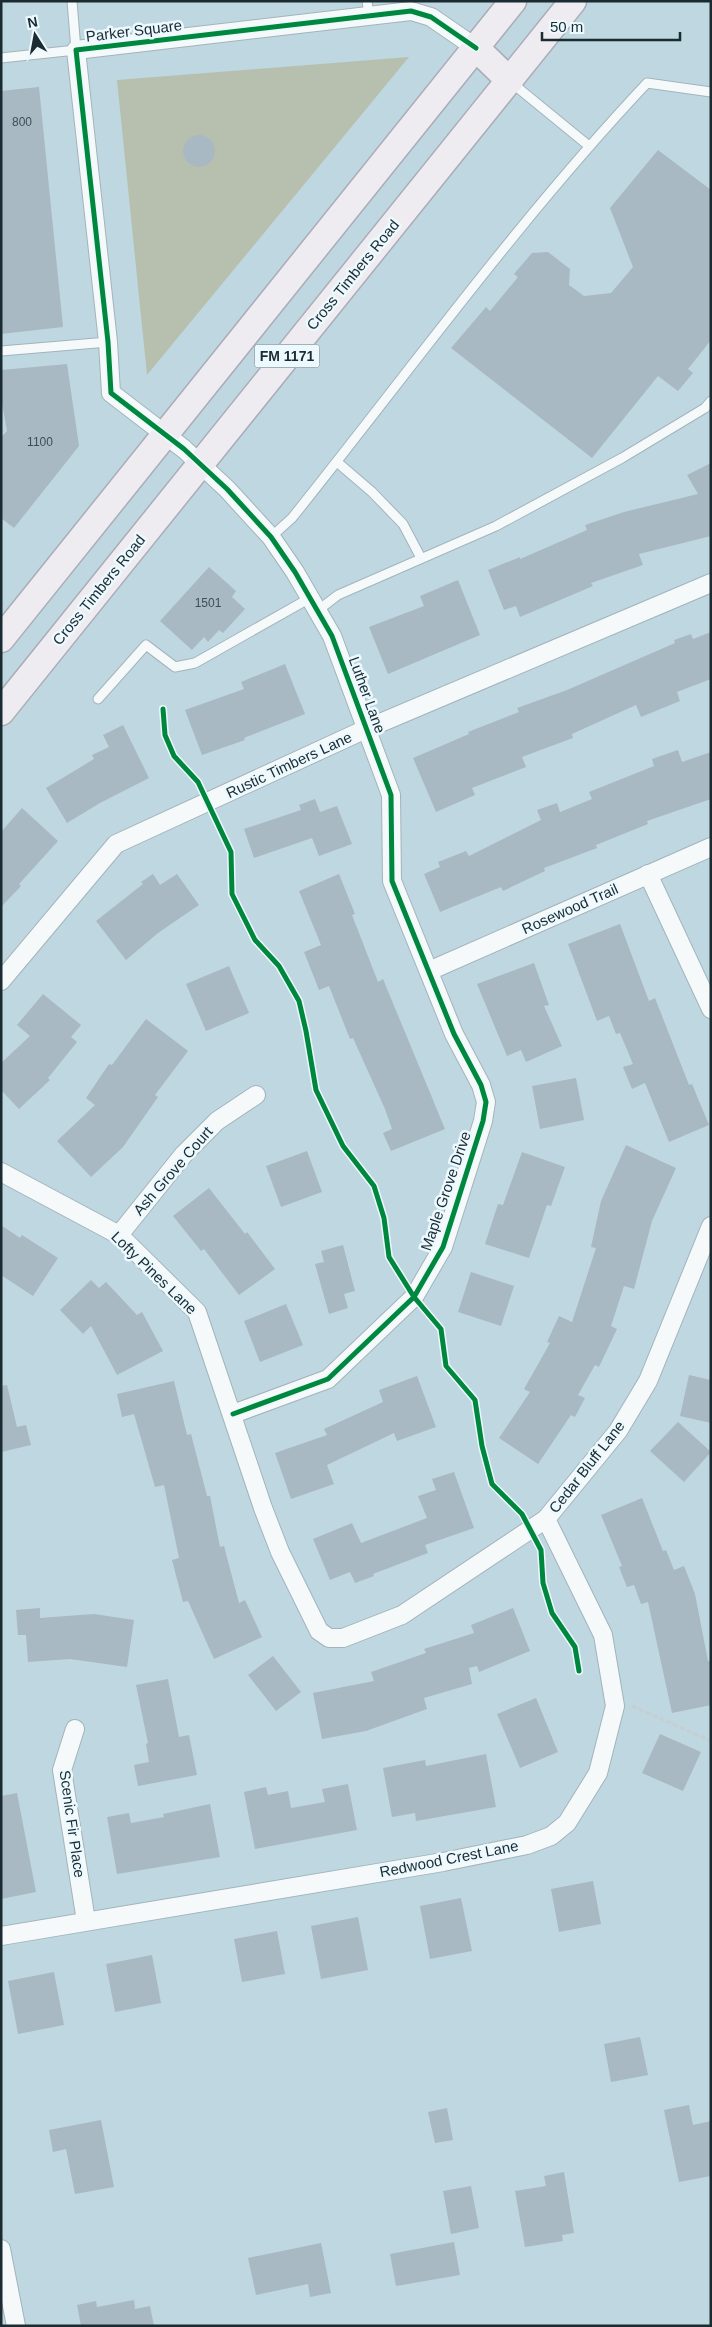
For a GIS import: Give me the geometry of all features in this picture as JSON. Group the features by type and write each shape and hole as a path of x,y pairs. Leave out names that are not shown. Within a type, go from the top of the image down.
{"main road":[{"name":"FM 1171","path":"1,638 514,1"},
{"name":"Cross Timbers Road","path":"1,712 574,1"},
{"path":"476,48 510,81"}],"street":[{"name":"Parker Square","path":"199,464 166,435 111,392 108,342 76,50 368,8 411,11 431,17 476,48"},
{"name":"Luther Lane","path":"199,464 227,489 271,537 332,636 391,795 392,881 429,972"},
{"name":"Rustic Timbers Lane","path":"1,981 116,844 366,729 711,583"},
{"name":"Rosewood Trail","path":"429,972 711,847"},
{"path":"648,874 711,1009"},
{"name":"Maple Grove Drive","path":"233,1414 328,1379 414,1297 443,1247 483,1121 486,1102 481,1085 454,1034 429,972"},
{"name":"Ash Grove Court","path":"119,1235 184,1154 217,1121 256,1095"},
{"name":"Lofty Pines Lane","path":"1,1172 119,1235 197,1312 233,1414 263,1508 280,1552 319,1632 329,1638 343,1638"},
{"name":"Cedar Bluff Lane","path":"343,1638 402,1615 546,1519 618,1430 648,1381 711,1226"},
{"name":"Redwood Crest Lane","path":"1,1936 443,1862 527,1845 551,1836 567,1823 598,1773 615,1706 603,1635 546,1519"},
{"name":"Scenic Fir Place","path":"75,1729 62,1770 86,1921"},
{"path":"1,2249 16,2326"}],"lane":[{"path":"1,58 76,50 72,1"},
{"path":"510,81 589,146"},
{"path":"271,537 292,518 496,260 589,146 647,83 711,92"},
{"path":"1,351 108,342"},
{"path":"98,699 146,645 175,667 195,663 314,604 496,526 705,408 711,401"},
{"path":"337,462 372,492 403,524 421,558"}],"path":[{"path":"163,709 166,735 174,756 198,782 231,852 232,894 255,940 279,966 299,1001 316,1090 343,1146 374,1186 384,1218 389,1257 414,1297 441,1329 446,1366 475,1400 482,1446 492,1484 522,1514 541,1550 543,1583 552,1613 575,1648 579,1670"},
{"path":"615,1706 628,1704 711,1741"}],"green space":[{"path":"409,57 147,375 117,80"}],"building":[{"path":"39,87 63,327 1,334 1,91"},
{"path":"199,135 205,136 210,140 214,145 214,157 210,162 205,166 199,167 193,166 188,162 184,157 183,151 184,145 188,140 193,136"},
{"path":"658,150 711,190 711,340 688,369 693,373 678,391 658,376 592,458 451,348 486,307 490,311 518,277 514,274 532,253 548,252 570,269 569,285 584,296 611,293 633,267 610,208"},
{"path":"67,364 79,446 14,528 1,518 1,437 7,431 1,398 1,370"},
{"path":"711,463 711,536 639,554 643,565 591,583 593,586 520,617 516,606 504,610 488,570 520,557 520,559 587,530 585,525 624,512 698,494 687,475"},
{"path":"209,567 236,591 232,597 245,609 223,633 219,630 208,642 204,637 192,650 160,621"},
{"path":"458,580 480,635 388,674 369,627 424,606 420,596"},
{"path":"711,632 711,679 677,692 680,701 641,717 636,705 572,734 573,738 522,757 526,767 472,788 475,795 436,812 413,758 469,734 468,732 519,712 517,708 567,690 675,643 674,640 691,634 693,639"},
{"path":"285,664 305,714 244,738 245,740 202,755 185,710 244,689 241,682"},
{"path":"123,725 149,778 100,803 67,823 46,788 94,759 92,755 109,747 103,735"},
{"path":"678,750 682,762 711,752 711,799 647,821 648,824 596,845 597,848 544,868 545,871 503,891 501,887 440,912 424,874 440,867 438,862 466,851 469,856 541,820 537,810 557,803 560,812 592,799 589,792 654,766 652,759"},
{"path":"315,799 320,812 337,806 352,844 319,856 312,838 254,858 244,829 301,810 299,805"},
{"path":"22,808 58,841 1,907 1,832"},
{"path":"153,874 160,885 177,874 199,905 158,933 126,960 96,921"},
{"path":"339,874 355,914 352,915 378,982 383,979 445,1129 391,1151 383,1133 392,1129 385,1109 353,1038 350,1039 329,986 319,990 304,952 321,945 299,891"},
{"path":"620,924 649,1001 655,998 689,1085 692,1084 709,1125 669,1142 645,1083 632,1089 623,1067 633,1064 620,1033 616,1034 609,1016 597,1021 568,944"},
{"path":"534,963 549,1005 544,1006 562,1046 526,1062 521,1050 507,1056 477,984"},
{"path":"229,966 249,1013 206,1031 186,984"},
{"path":"43,994 81,1025 71,1037 77,1042 48,1078 50,1080 19,1109 1,1090 1,1063 30,1036 17,1025"},
{"path":"146,1019 188,1051 155,1095 158,1097 123,1147 91,1177 57,1141 95,1105 86,1098 109,1064 112,1065"},
{"path":"576,1078 584,1120 540,1129 532,1086"},
{"path":"626,1145 676,1168 652,1221 634,1289 624,1286 611,1326 617,1329 599,1367 595,1365 578,1395 585,1398 575,1417 571,1415 538,1464 499,1438 530,1392 524,1389 550,1343 547,1342 559,1316 572,1322 596,1248 591,1247 601,1201"},
{"path":"307,1151 322,1192 281,1207 266,1166"},
{"path":"522,1152 565,1167 551,1206 547,1205 529,1258 485,1244 498,1204 503,1205"},
{"path":"209,1188 245,1234 247,1232 275,1269 239,1295 204,1249 201,1251 173,1216"},
{"path":"1,1225 20,1238 22,1235 58,1258 33,1296 1,1275"},
{"path":"343,1245 355,1291 344,1294 348,1308 329,1314 315,1264 324,1262 321,1251"},
{"path":"471,1272 514,1286 501,1326 458,1312"},
{"path":"91,1280 99,1288 106,1282 137,1315 142,1312 163,1351 117,1375 91,1326 83,1334 60,1310"},
{"path":"286,1304 303,1345 260,1362 244,1321"},
{"path":"689,1375 711,1380 711,1423 680,1416"},
{"path":"417,1376 436,1427 397,1441 394,1433 327,1465 334,1484 291,1499 275,1453 327,1435 324,1429 383,1402 379,1390"},
{"path":"174,1381 187,1435 191,1434 207,1496 210,1496 220,1547 224,1546 239,1603 245,1600 262,1637 214,1659 188,1601 183,1602 172,1560 179,1558 164,1485 155,1487 134,1414 122,1417 117,1394"},
{"path":"7,1385 17,1427 26,1425 31,1445 1,1452 1,1386"},
{"path":"678,1422 711,1452 684,1482 650,1451"},
{"path":"454,1472 474,1528 425,1545 428,1553 355,1583 350,1572 330,1580 313,1539 352,1523 361,1543 427,1518 418,1496 436,1490 432,1479"},
{"path":"642,1498 663,1551 666,1550 674,1570 684,1566 695,1594 708,1661 711,1661 711,1705 672,1713 648,1602 641,1604 634,1585 627,1587 619,1567 622,1566 601,1515"},
{"path":"40,1608 40,1618 94,1614 134,1620 127,1667 70,1659 28,1662 26,1635 18,1635 16,1610"},
{"path":"513,1608 530,1651 479,1672 477,1666 469,1668 472,1684 424,1698 427,1709 366,1731 322,1739 313,1693 374,1681 371,1672 426,1653 424,1649 474,1633 471,1625"},
{"path":"273,1656 301,1692 276,1711 248,1675"},
{"path":"168,1679 179,1737 189,1735 197,1775 138,1786 134,1765 149,1762 146,1744 148,1743 136,1685"},
{"path":"536,1698 558,1752 520,1768 497,1714"},
{"path":"660,1734 701,1752 683,1791 642,1773"},
{"path":"486,1754 496,1807 416,1821 415,1813 392,1817 383,1768 425,1760 426,1766"},
{"path":"348,1784 357,1830 255,1849 244,1792 266,1787 268,1795 288,1791 291,1808 325,1802 322,1789"},
{"path":"17,1793 36,1892 1,1899 1,1796"},
{"path":"210,1804 220,1857 117,1874 107,1817 129,1813 131,1823 164,1817 163,1814"},
{"path":"593,1881 601,1924 559,1932 551,1889"},
{"path":"461,1898 472,1951 430,1959 420,1906"},
{"path":"358,1917 368,1970 321,1979 311,1926"},
{"path":"277,1931 285,1974 242,1982 234,1939"},
{"path":"152,1955 161,2003 115,2012 106,1964"},
{"path":"54,1972 64,2025 18,2034 8,1981"},
{"path":"640,2037 648,2075 611,2082 604,2044"},
{"path":"689,2105 693,2125 711,2121 711,2176 679,2182 664,2110"},
{"path":"447,2108 453,2140 435,2143 428,2112"},
{"path":"101,2120 114,2187 75,2194 66,2149 53,2152 49,2130"},
{"path":"564,2172 574,2233 562,2235 563,2241 525,2247 515,2191 546,2186 544,2176"},
{"path":"471,2186 479,2228 451,2234 443,2191"},
{"path":"454,2242 460,2275 396,2286 390,2254"},
{"path":"321,2243 331,2293 310,2297 308,2284 256,2295 248,2258"},
{"path":"134,2300 135,2309 150,2306 154,2326 81,2326 77,2305 96,2301 97,2307"}],"cycle path":[{"path":"233,1414 328,1379 414,1297 443,1247 483,1121 486,1102 481,1085 454,1034 392,881 391,795 332,636 295,572 271,537 227,489 184,449 111,393 108,342 76,50 411,11 431,17 476,48"},
{"path":"163,709 165,735 174,756 198,782 231,852 232,894 255,940 279,966 299,1001 316,1090 343,1146 374,1186 384,1218 389,1257 414,1297 441,1329 446,1366 475,1400 482,1446 492,1484 522,1514 541,1550 543,1583 552,1613 575,1647 579,1671"}]}
